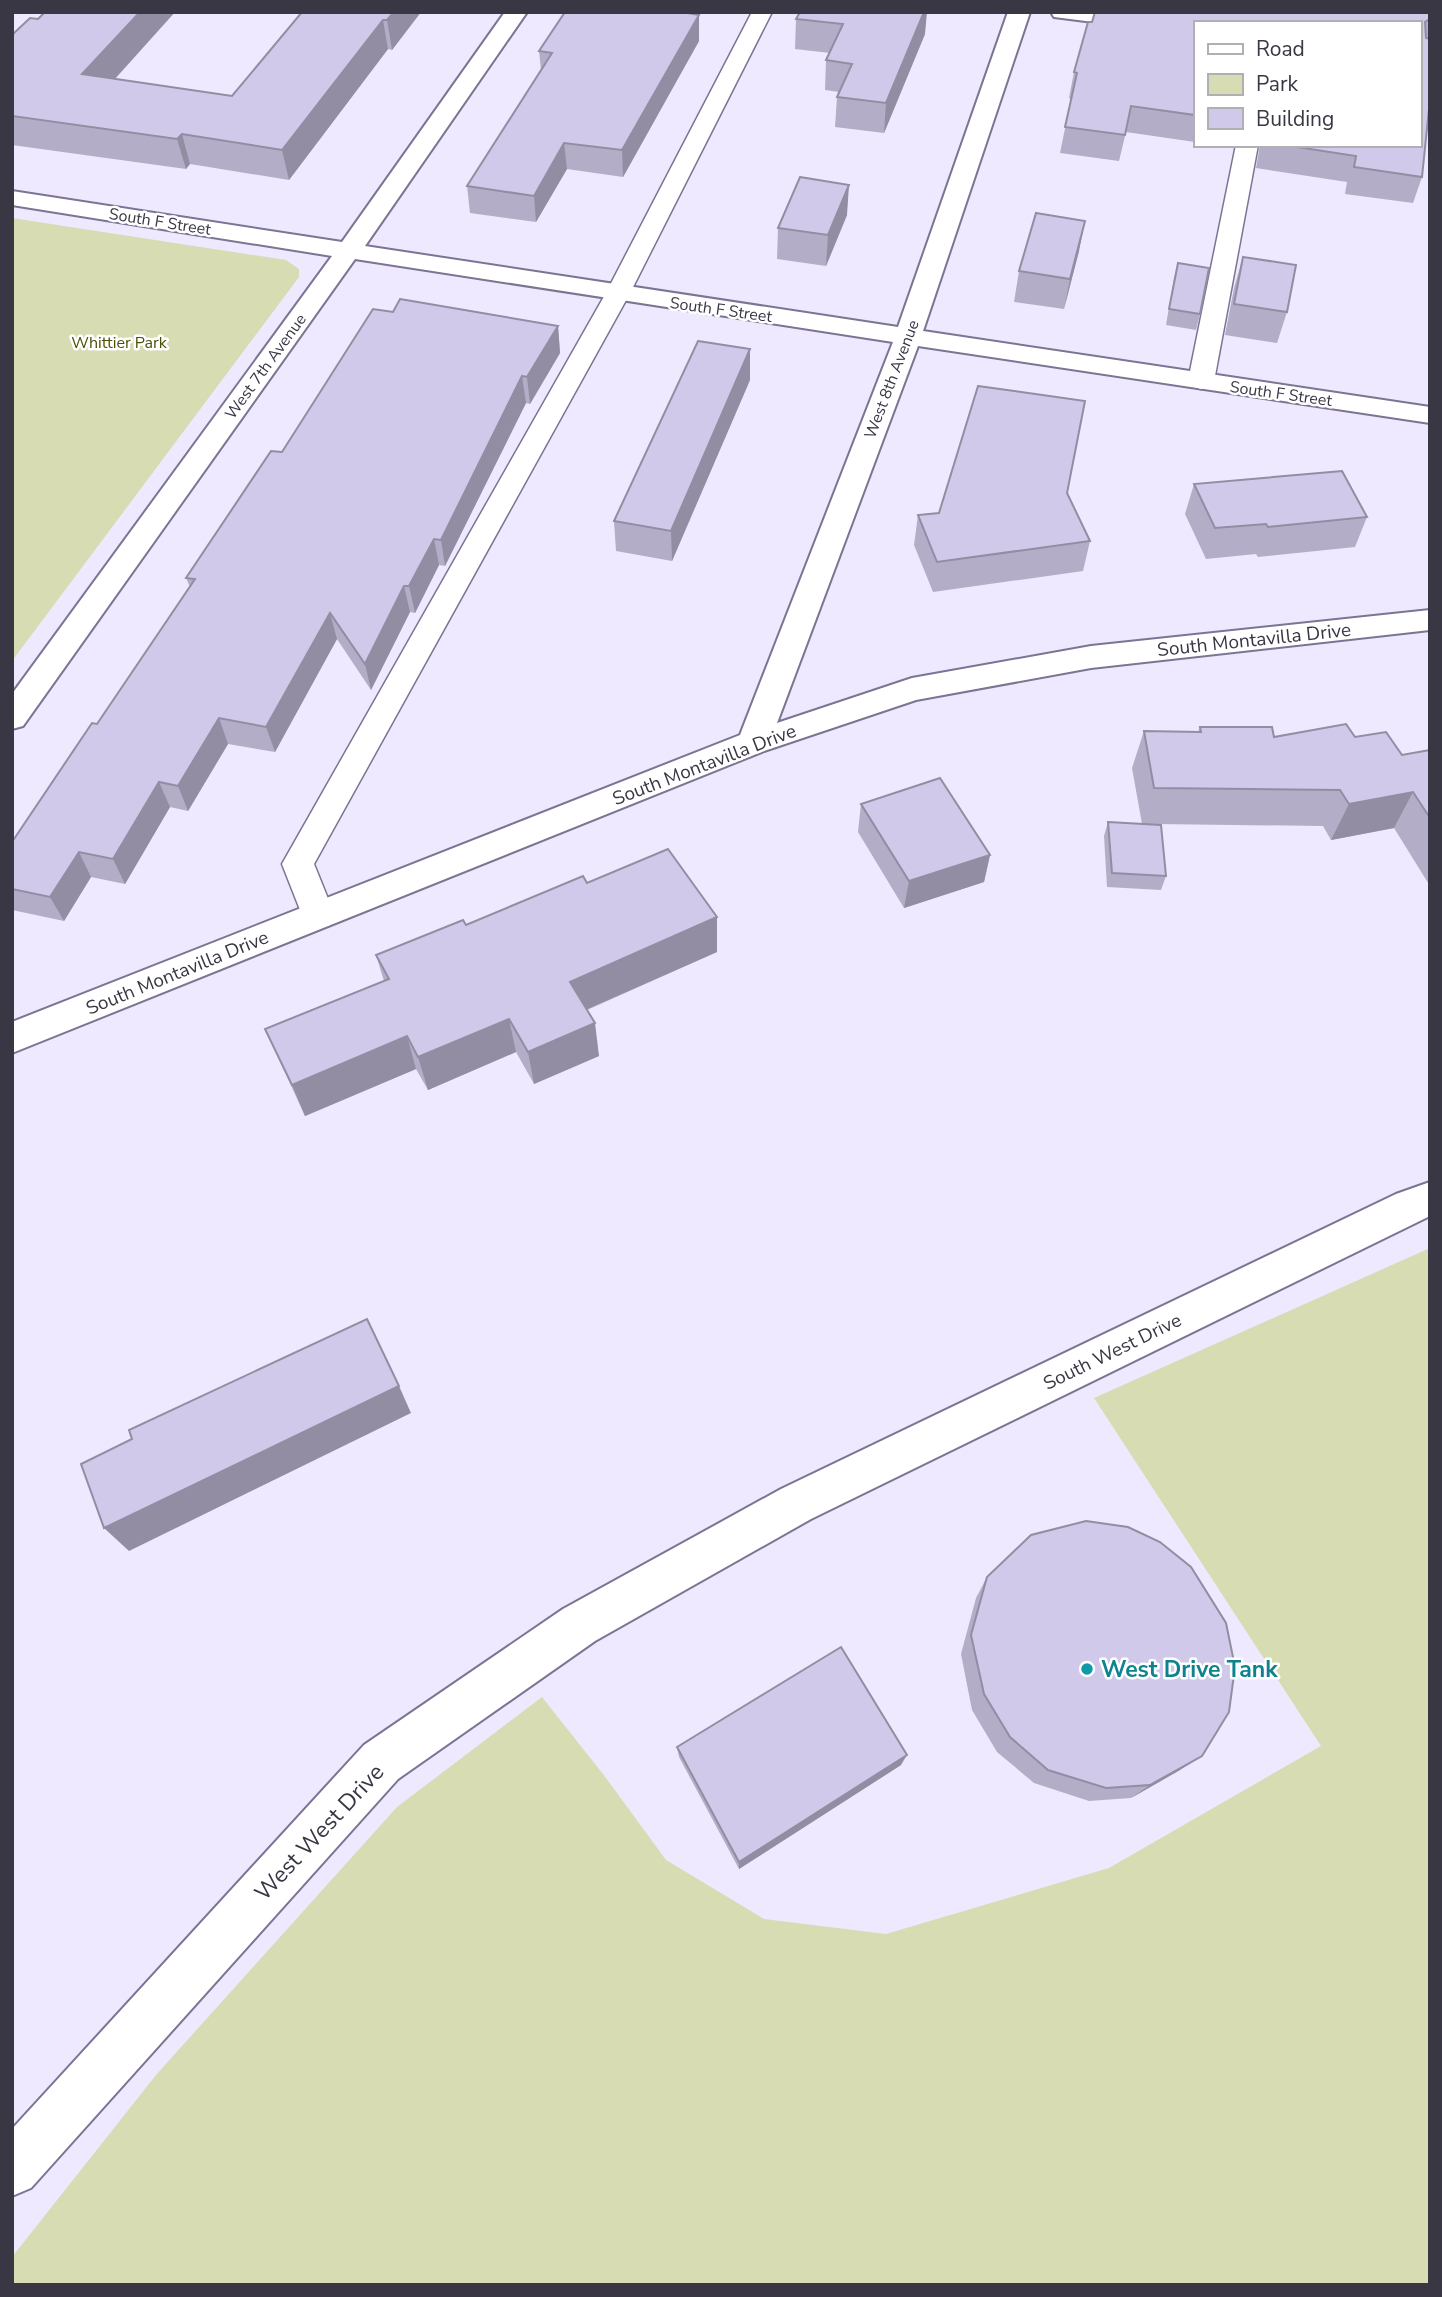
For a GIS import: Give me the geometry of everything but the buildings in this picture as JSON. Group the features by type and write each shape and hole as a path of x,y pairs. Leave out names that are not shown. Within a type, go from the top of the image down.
{"street":[{"name":"West 7th Avenue","path":"12,718 349,250 516,12"},
{"name":"West 8th Avenue","path":"753,743 908,337 1019,12"},
{"path":"1062,12 1194,28"},
{"name":"South F Street","path":"12,198 618,293 1430,415"},
{"name":"South Montavilla Drive","path":"12,1038 753,743 912,689 1091,657 1430,621"},
{"name":"South West Drive","path":"796,1504 1410,1206 1430,1199"},
{"name":"West West Drive","path":"12,2169 381,1762 579,1625 796,1504"}],"lane":[{"path":"318,916 298,864 618,293 762,12"},
{"path":"1201,381 1247,147"}],"green space":[{"name":"Whittier Park","path":"12,218 286,260 299,269 299,277 12,661"},
{"path":"1430,1248 1430,2285 12,2285 12,2257 156,2075 397,1807 542,1697 666,1860 764,1919 886,1934 1109,1868 1321,1746 1094,1398"}],"place":[{"name":"West Drive Tank","path":"1087,1669"}]}
